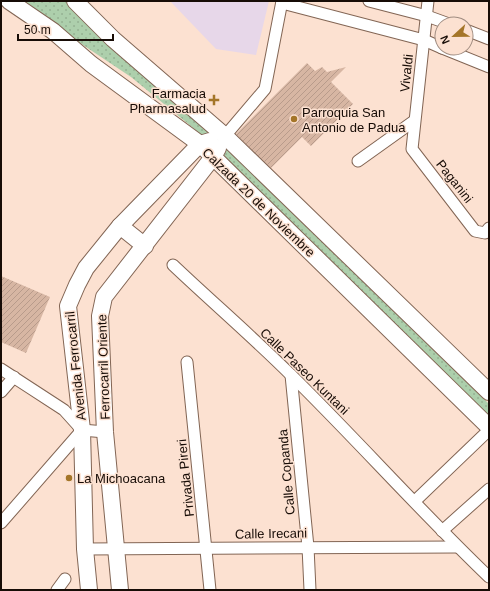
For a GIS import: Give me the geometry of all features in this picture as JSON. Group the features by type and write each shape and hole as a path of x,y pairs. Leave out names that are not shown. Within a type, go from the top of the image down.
{"main road":[{"name":"Calzada 20 de Noviembre","path":"8,1 53,31 91,64 200,144 489,429"},
{"name":"Calzada 20 de Noviembre","path":"75,1 113,39 225,136 489,392"},
{"name":"Avenida Ferrocarril","path":"89,590 85,549 82,430 68,306 86,268 120,226 200,144 225,136"},
{"name":"Ferrocarril Oriente","path":"120,590 105,432 100,316 104,297 213,157 225,136"},
{"path":"120,226 144,246"}],"street":[{"path":"369,1 434,19"},
{"name":"Vivaldi","path":"412,149 428,1"},
{"path":"225,136 265,89 282,2 424,40 434,44"},
{"path":"474,33 489,39"},
{"path":"462,56 489,67"},
{"path":"358,160 414,121"},
{"name":"Paganini","path":"412,149 475,231 485,234 489,228"},
{"name":"Calle Paseo Kuntani","path":"173,265 291,375 415,501 457,547 489,577"},
{"name":"Privada Pireri","path":"187,362 210,590"},
{"path":"1,369 64,410 82,430 105,432"},
{"name":"Calle Copanda","path":"291,375 308,547 310,590"},
{"path":"1,392 14,377"},
{"path":"415,501 489,429"},
{"path":"1,523 82,430"},
{"path":"442,531 489,489"},
{"name":"Calle Irecani","path":"85,549 457,547"},
{"path":"57,590 65,579"}],"shaded area":[{"path":"170,1 269,1 256,55 216,49"}],"green space":[{"path":"17,1 67,1 209,126 209,134 203,136 131,77"},
{"path":"223,148 231,148 489,404 489,421 221,156"}],"building":[{"name":"Parroquia San Antonio de Padua","path":"307,63 315,71 322,67 327,72 346,67 331,82 353,104 311,146 302,137 271,168 236,134"},
{"path":"1,276 50,297 26,353 1,342"}],"place":[{"name":"Farmacia Pharmasalud","path":"214,100"},
{"name":"Parroquia San Antonio de Padua","path":"294,119"},
{"name":"La Michoacana","path":"69,478"}]}
